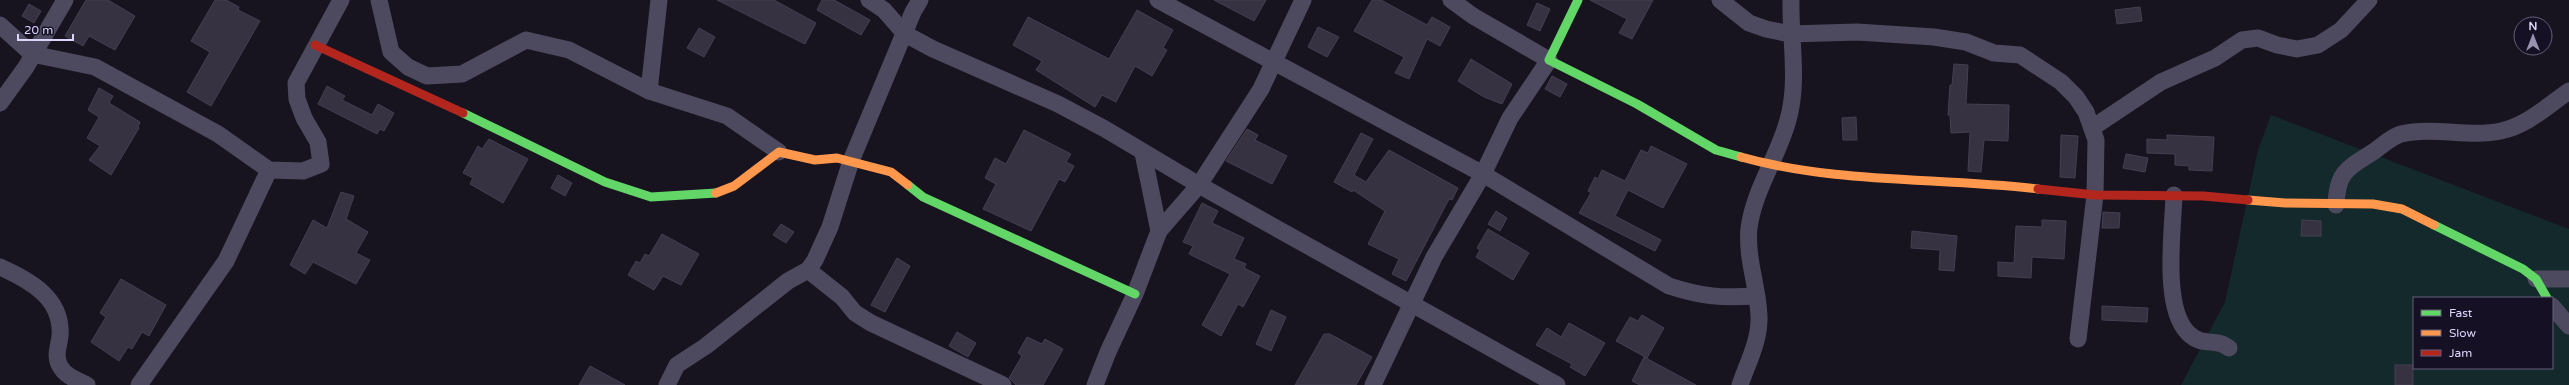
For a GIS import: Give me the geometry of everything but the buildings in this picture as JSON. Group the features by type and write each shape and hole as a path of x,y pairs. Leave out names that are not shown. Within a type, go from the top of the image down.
{"street":[{"path":"0,103 26,67 32,54 65,0"},
{"path":"0,25 32,54 95,66 218,134 269,170 303,170 321,164 318,142 299,106 296,83 315,45 341,0"},
{"path":"379,0 391,52 408,66 427,76 462,74 526,40 569,50 650,91 728,116 780,152 800,158 815,160 837,158 891,172 923,197 944,208 1010,235 1135,294"},
{"path":"650,91 659,0"},
{"path":"869,0 884,10 905,34 933,49 1058,104 1198,186 1557,385"},
{"path":"667,385 677,365 706,346 788,281 808,270 815,260 830,227 851,161 920,0"},
{"path":"1158,0 1273,63 1483,174 1669,286 1700,296 1725,298 1757,296"},
{"path":"1095,385 1108,352 1135,294 1159,231 1198,186 1261,89 1303,0"},
{"path":"1451,0 1473,16 1549,60 1638,104 1716,150 1770,165 1912,181 2034,188 2095,195 2174,195 2336,205 2372,204 2402,209 2509,261 2536,279 2546,297"},
{"path":"1374,385 1434,257 1483,174 1510,118 1549,60 1578,0"},
{"path":"1720,0 1749,23 1790,34 1857,32 1934,37 1966,42 1994,52 2020,55 2061,82 2076,97 2092,128 2096,151 2095,195 2078,339"},
{"path":"1740,385 1757,340 1759,317 1757,296 1750,260 1749,229 1759,191 1788,122 1793,97 1794,69 1790,34 1791,0"},
{"path":"2092,128 2161,82 2215,58 2242,40 2258,38 2277,46 2297,49 2318,45 2341,30 2369,0"},
{"path":"315,45 518,138 605,182 651,197 708,195 724,191 734,186 780,152"},
{"path":"2336,205 2336,186 2345,170 2399,134 2429,130 2465,132 2501,131 2531,119 2569,91"},
{"path":"1143,153 1159,231"},
{"path":"139,385 226,261 269,170"},
{"path":"2174,195 2170,286 2176,313 2188,332 2202,343 2223,344 2229,348"},
{"path":"0,267 28,279 51,300 60,335 57,348 59,366 65,374 87,385"},
{"path":"808,270 842,297 855,313 871,323 1003,385"},
{"path":"2536,279 2569,279"},
{"path":"2553,307 2569,326"}],"green space":[{"path":"2271,115 2569,229 2569,385 2181,385 2225,302 2258,150"}],"traffic: fast":[{"path":"1578,0 1549,60 1637,104 1716,150 1741,157"},
{"path":"463,113 605,182 651,197 716,193"},
{"path":"908,185 923,197 1135,294"},
{"path":"2434,225 2523,269 2536,279 2546,297"}],"traffic: slow":[{"path":"716,193 734,186 779,152 815,160 837,158 891,172 908,185"},
{"path":"1741,157 1777,166 1851,176 2001,185 2038,189"},
{"path":"2248,200 2285,203 2373,204 2402,209 2434,225"}],"traffic: jam":[{"path":"315,45 463,113"},
{"path":"2038,189 2095,195 2203,196 2248,200"}]}
